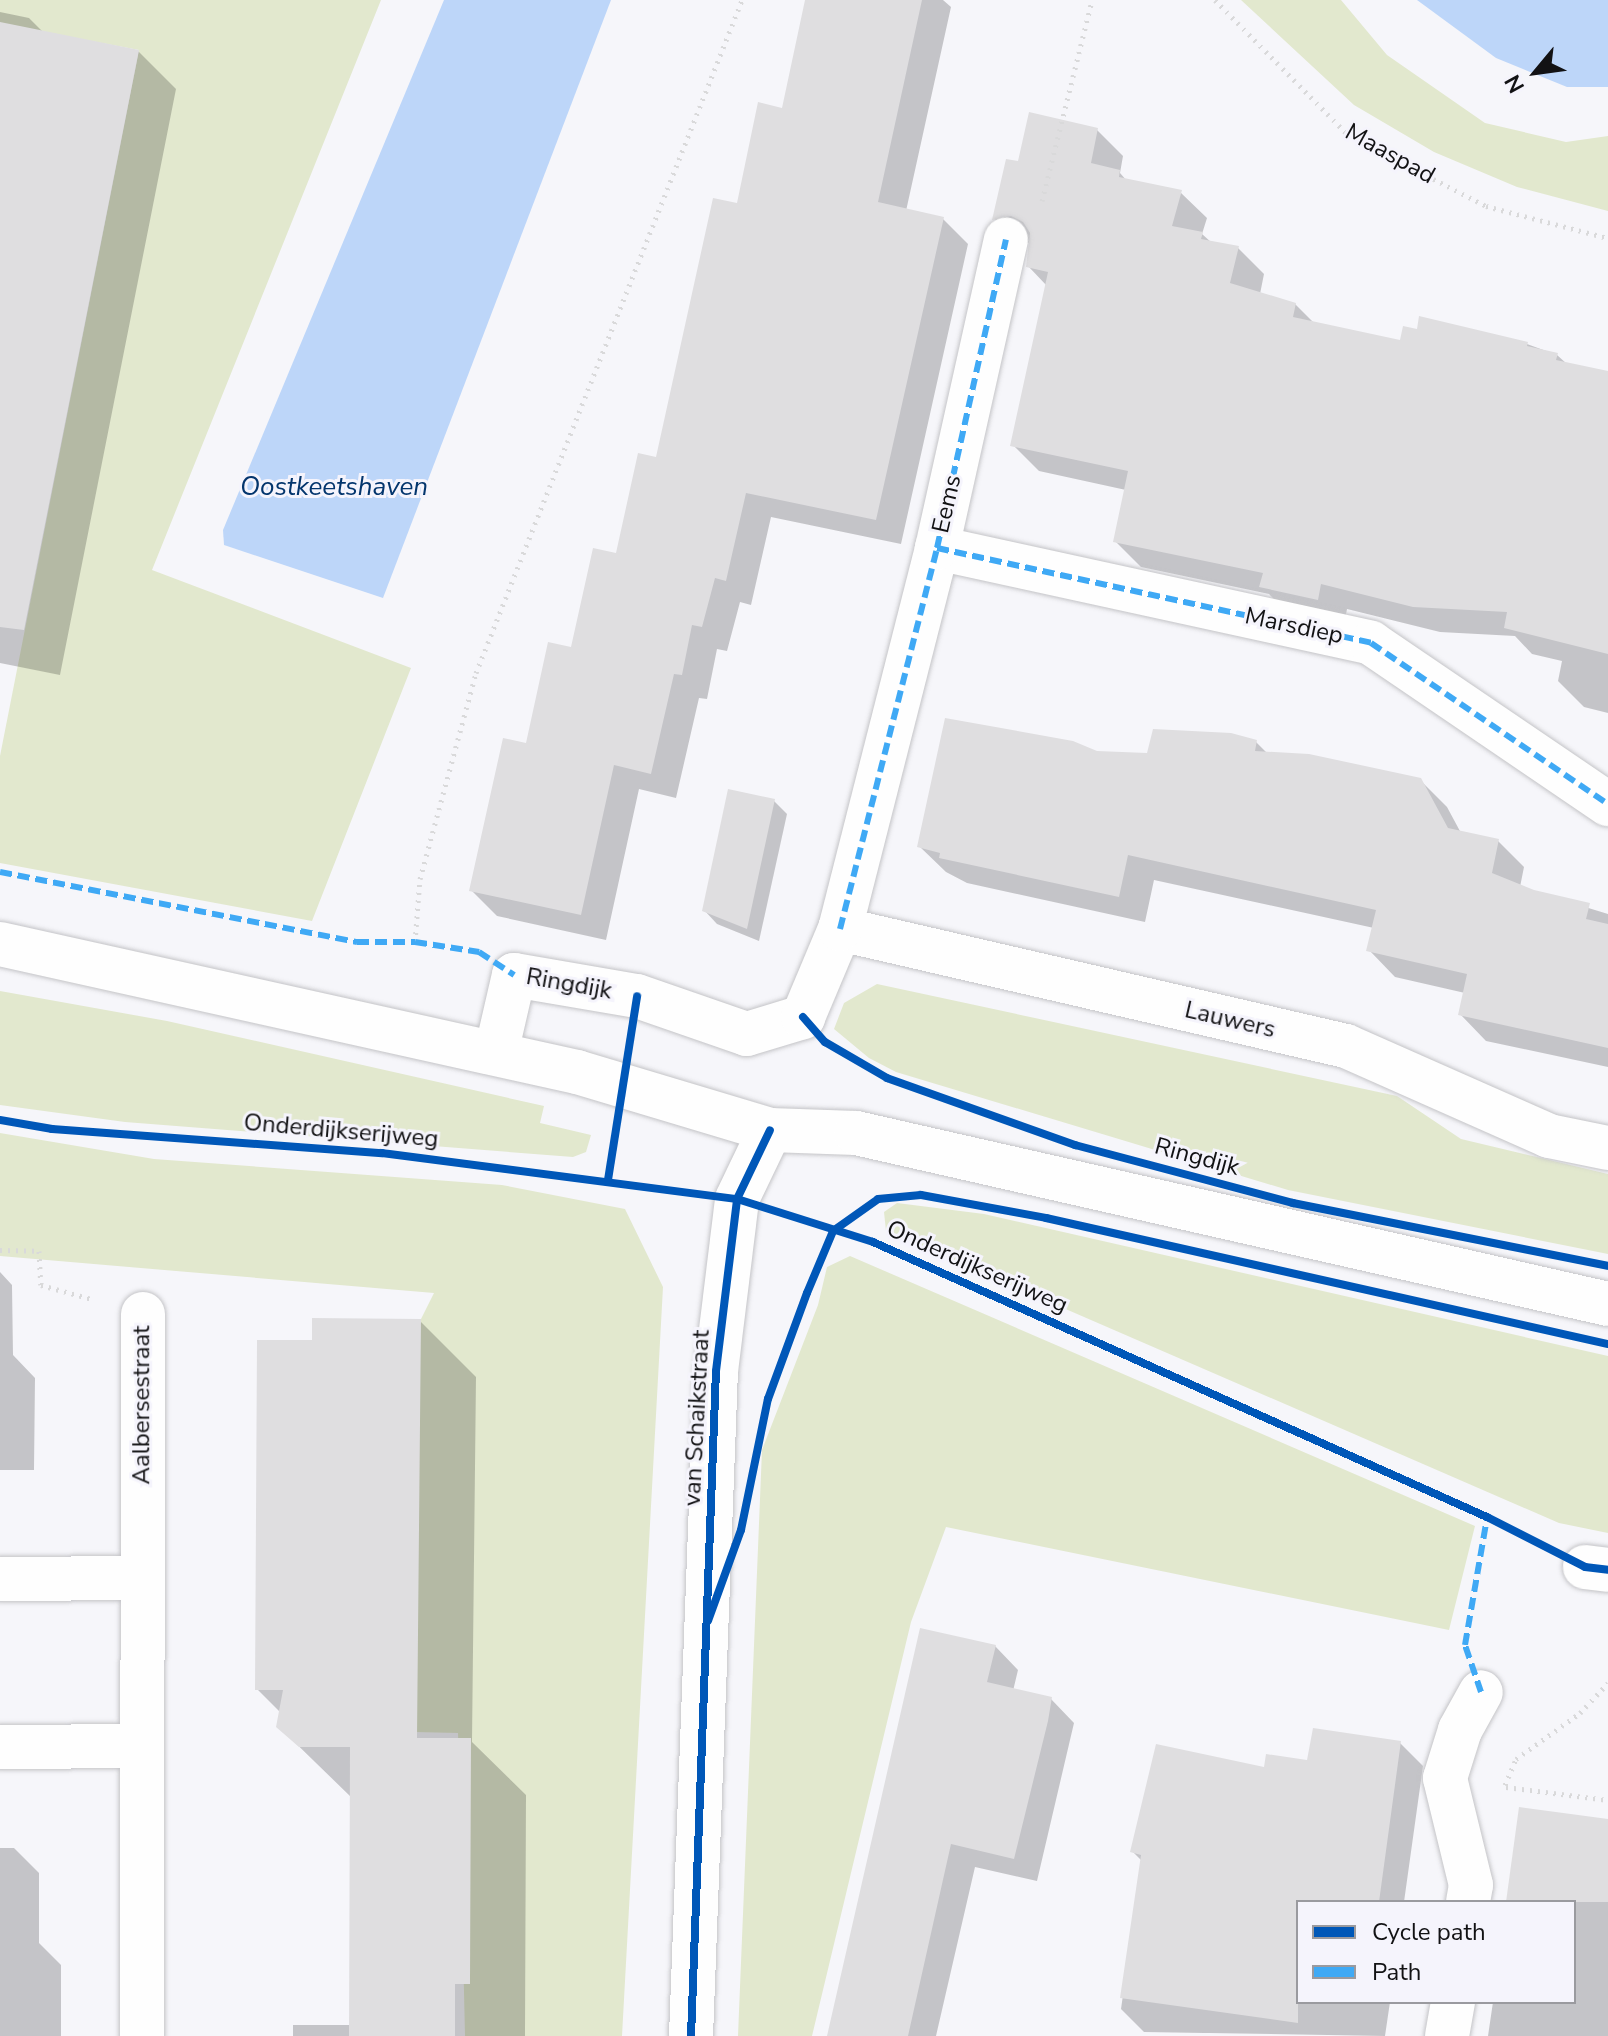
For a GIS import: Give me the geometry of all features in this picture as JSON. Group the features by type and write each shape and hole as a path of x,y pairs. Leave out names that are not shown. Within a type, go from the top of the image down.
{"street":[{"name":"Eems","path":"803,1017 840,929 937,548 1006,240"},
{"name":"Marsdiep","path":"937,548 1371,643 1608,804"},
{"name":"Lauwers","path":"840,929 1346,1046 1549,1136 1608,1148"},
{"path":"0,944 625,1084 770,1130 856,1133 1608,1304"},
{"name":"Ringdijk","path":"496,1053 514,975 637,996 747,1034 803,1017"},
{"name":"van Schaikstraat","path":"691,2036 716,1371 737,1199 770,1130"},
{"name":"Aalbersestraat","path":"142,2036 143,1314"},
{"path":"0,1579 141,1578"},
{"path":"1468,1900 1471,1885 1445,1778 1460,1730 1481,1692"},
{"path":"0,1747 141,1746"},
{"path":"1447,2036 1453,2004"}],"path":[{"path":"415,942 420,879 476,673 742,0"},
{"path":"1006,240 1037,223 1092,0"},
{"path":"1505,1786 1516,1759 1580,1713 1608,1683"},
{"path":"1445,1778 1608,1800"}],"green space":[{"path":"0,0 381,0 152,570 411,668 312,921 0,863 0,756 139,50 0,24"},
{"path":"1241,0 1341,0 1387,55 1485,123 1566,142 1608,136 1608,211 1517,187 1434,152 1354,105"},
{"path":"877,984 1397,1096 1461,1139 1608,1174 1608,1254 1288,1190 896,1072 869,1058 834,1029 844,1003"},
{"path":"0,991 167,1021 544,1106 540,1123 591,1135 586,1152 573,1157 125,1122 0,1105"},
{"path":"0,1133 154,1159 502,1185 625,1209 663,1287 622,2036 465,2036 458,1733 414,1732 416,1329 434,1293 0,1256"},
{"path":"897,1203 984,1214 1608,1356 1608,1533 1559,1523 886,1231 884,1212"},
{"path":"850,1256 1475,1526 1449,1630 946,1527 911,1622 812,2036 738,2036 762,1450 818,1305 827,1267"}],"water":[{"name":"Oostkeetshaven","path":"444,0 611,0 383,598 224,545 223,530"},
{"path":"1417,0 1608,0 1608,87 1567,87 1496,58"}],"building":[{"path":"805,0 922,0 878,202 944,217 876,520 746,493 726,581 715,578 702,627 692,625 682,675 674,674 651,774 614,765 581,915 469,891 503,738 526,743 548,642 571,647 593,548 616,553 638,453 656,457 713,198 737,203 758,102 782,108"},
{"path":"0,22 139,50 24,630 0,627"},
{"path":"1029,112 1098,128 1091,163 1120,170 1119,177 1182,190 1172,226 1203,232 1201,239 1239,246 1230,283 1296,303 1293,317 1400,340 1403,326 1417,329 1419,316 1528,342 1527,346 1558,353 1556,360 1608,371 1608,654 1504,628 1507,612 1413,607 1321,584 1318,600 1259,587 1263,573 1113,542 1128,471 1010,446 1048,272 1026,267 1030,233 1023,222 1011,216 992,220 1006,159 1018,161"},
{"path":"945,718 1073,741 1097,751 1147,753 1153,729 1231,733 1257,740 1255,751 1309,754 1421,778 1448,828 1499,839 1492,873 1534,890 1590,903 1586,919 1608,924 1608,1048 1458,1015 1467,974 1366,951 1376,910 1128,855 1119,897 939,858 940,853 917,847"},
{"path":"728,789 775,799 747,929 702,911"},
{"path":"312,1318 421,1319 417,1738 471,1738 470,1984 455,1984 455,2036 349,2036 350,1747 299,1747 276,1727 283,1690 255,1690 257,1340 312,1340"},
{"path":"920,1628 996,1645 987,1682 1052,1697 1048,1721 1014,1859 951,1844 908,2036 827,2036"},
{"path":"1313,1728 1401,1741 1379,1900 1296,1900 1298,2023 1120,1998 1141,1855 1130,1852 1156,1744 1264,1767 1266,1754 1307,1760"},
{"path":"1519,1807 1608,1819 1608,1902 1506,1900"}],"marked path":[{"path":"840,929 937,548 1006,240"},
{"path":"937,548 1371,643 1608,804"},
{"path":"0,872 357,942 415,942 479,952 514,975"},
{"path":"1481,1692 1465,1645 1487,1517"}],"cycle path":[{"path":"608,1180 637,996"},
{"path":"803,1017 825,1042 887,1078 1075,1145 1293,1203 1608,1266"},
{"name":"Onderdijkserijweg","path":"0,1120 52,1129 382,1153 737,1199 873,1242 1487,1517 1585,1567 1608,1570"},
{"path":"691,2036 716,1371 737,1199 770,1130"},
{"path":"708,1621 741,1530 768,1399 807,1293 833,1231 878,1199 921,1195 1046,1218 1608,1344"}]}
